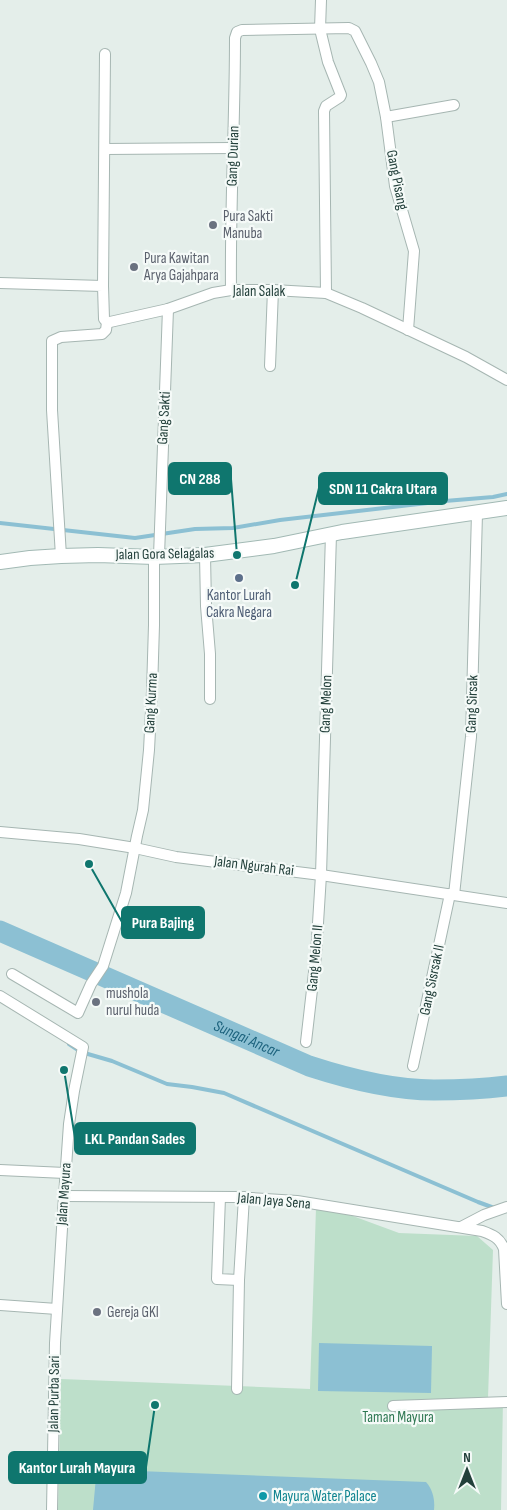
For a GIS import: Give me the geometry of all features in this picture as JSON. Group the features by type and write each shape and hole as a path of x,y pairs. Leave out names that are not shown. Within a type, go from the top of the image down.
{"street":[{"path":"321,0 320,29 328,62 340,95 340,97 326,106 324,111 326,294"},
{"name":"Gang Pisang","path":"320,29 349,28 353,30 379,82 386,117 395,186 414,251 408,330"},
{"name":"Gang Durian","path":"231,290 230,238 235,38 237,32 246,30 320,29"},
{"path":"61,556 52,410 52,341 61,337 102,334 106,330 107,322 104,319 103,286 105,54"},
{"path":"386,117 454,105"},
{"path":"105,149 233,148"},
{"path":"0,283 103,286"},
{"name":"Jalan Salak","path":"107,322 120,321 168,309 231,290 273,290 326,294 362,308 466,357 507,380"},
{"path":"270,366 273,290"},
{"name":"Gang Sakti","path":"157,552 166,399 168,309"},
{"name":"Jalan Gora Selagalas","path":"0,562 61,556 157,552 205,555 274,546 331,534 507,508"},
{"name":"Gang Sirsak","path":"452,894 471,737 477,513"},
{"name":"Gang Melon","path":"321,875 331,534"},
{"name":"Gang Kurma","path":"12,974 78,1013 91,984 102,968 126,893 143,810 149,750 157,552"},
{"path":"205,555 206,606 210,654 210,699"},
{"name":"Jalan Ngurah Rai","path":"0,832 50,836 176,856 321,875 507,903"},
{"name":"Gang Melon II","path":"306,1042 316,955 321,875"},
{"name":"Gang Sisrsak II","path":"413,1066 452,894"},
{"name":"Jalan Mayura","path":"0,996 73,1042 82,1052 69,1124 57,1309"},
{"path":"0,1170 65,1173"},
{"name":"Jalan Jaya Sena","path":"64,1196 244,1197 298,1201 482,1232 495,1237 501,1242 504,1249 507,1304"},
{"path":"220,1197 217,1279 239,1280"},
{"path":"236,1389 239,1280 244,1197"},
{"path":"460,1227 484,1215 507,1207"},
{"path":"0,1305 57,1309"},
{"name":"Jalan Purba Sari","path":"52,1510 57,1309"},
{"path":"393,1406 507,1402"}],"green space":[{"name":"Taman Mayura","path":"316,1208 342,1212 399,1233 477,1236 493,1250 488,1398 503,1399 501,1510 58,1510 61,1379 310,1389"}],"water":[{"path":"319,1343 432,1346 431,1393 318,1391"},
{"name":"Mayura Water Palace","path":"102,1471 426,1482 433,1495 434,1510 93,1510 96,1477"}],"waterway":[{"path":"0,523 135,538 195,529 233,528 280,520 507,494"},
{"name":"Sungai Ancar","path":"0,931 324,1071 371,1083 418,1090 461,1090 507,1086"},
{"path":"69,1044 81,1052 112,1061 167,1084 224,1093 497,1209"}],"place":[{"name":"Pura Sakti Manuba","path":"213,225"},
{"name":"Pura Kawitan Arya Gajahpara","path":"134,267"},
{"name":"CN 288","path":"237,555"},
{"name":"Kantor Lurah Cakra Negara","path":"239,578"},
{"name":"SDN 11 Cakra Utara","path":"295,585"},
{"name":"Pura Bajing","path":"89,864"},
{"name":"mushola nurul huda","path":"96,1002"},
{"name":"LKL Pandan Sades","path":"64,1070"},
{"name":"Gereja GKI","path":"97,1312"},
{"name":"Kantor Lurah Mayura","path":"155,1405"},
{"name":"Mayura Water Palace","path":"263,1496"}]}
